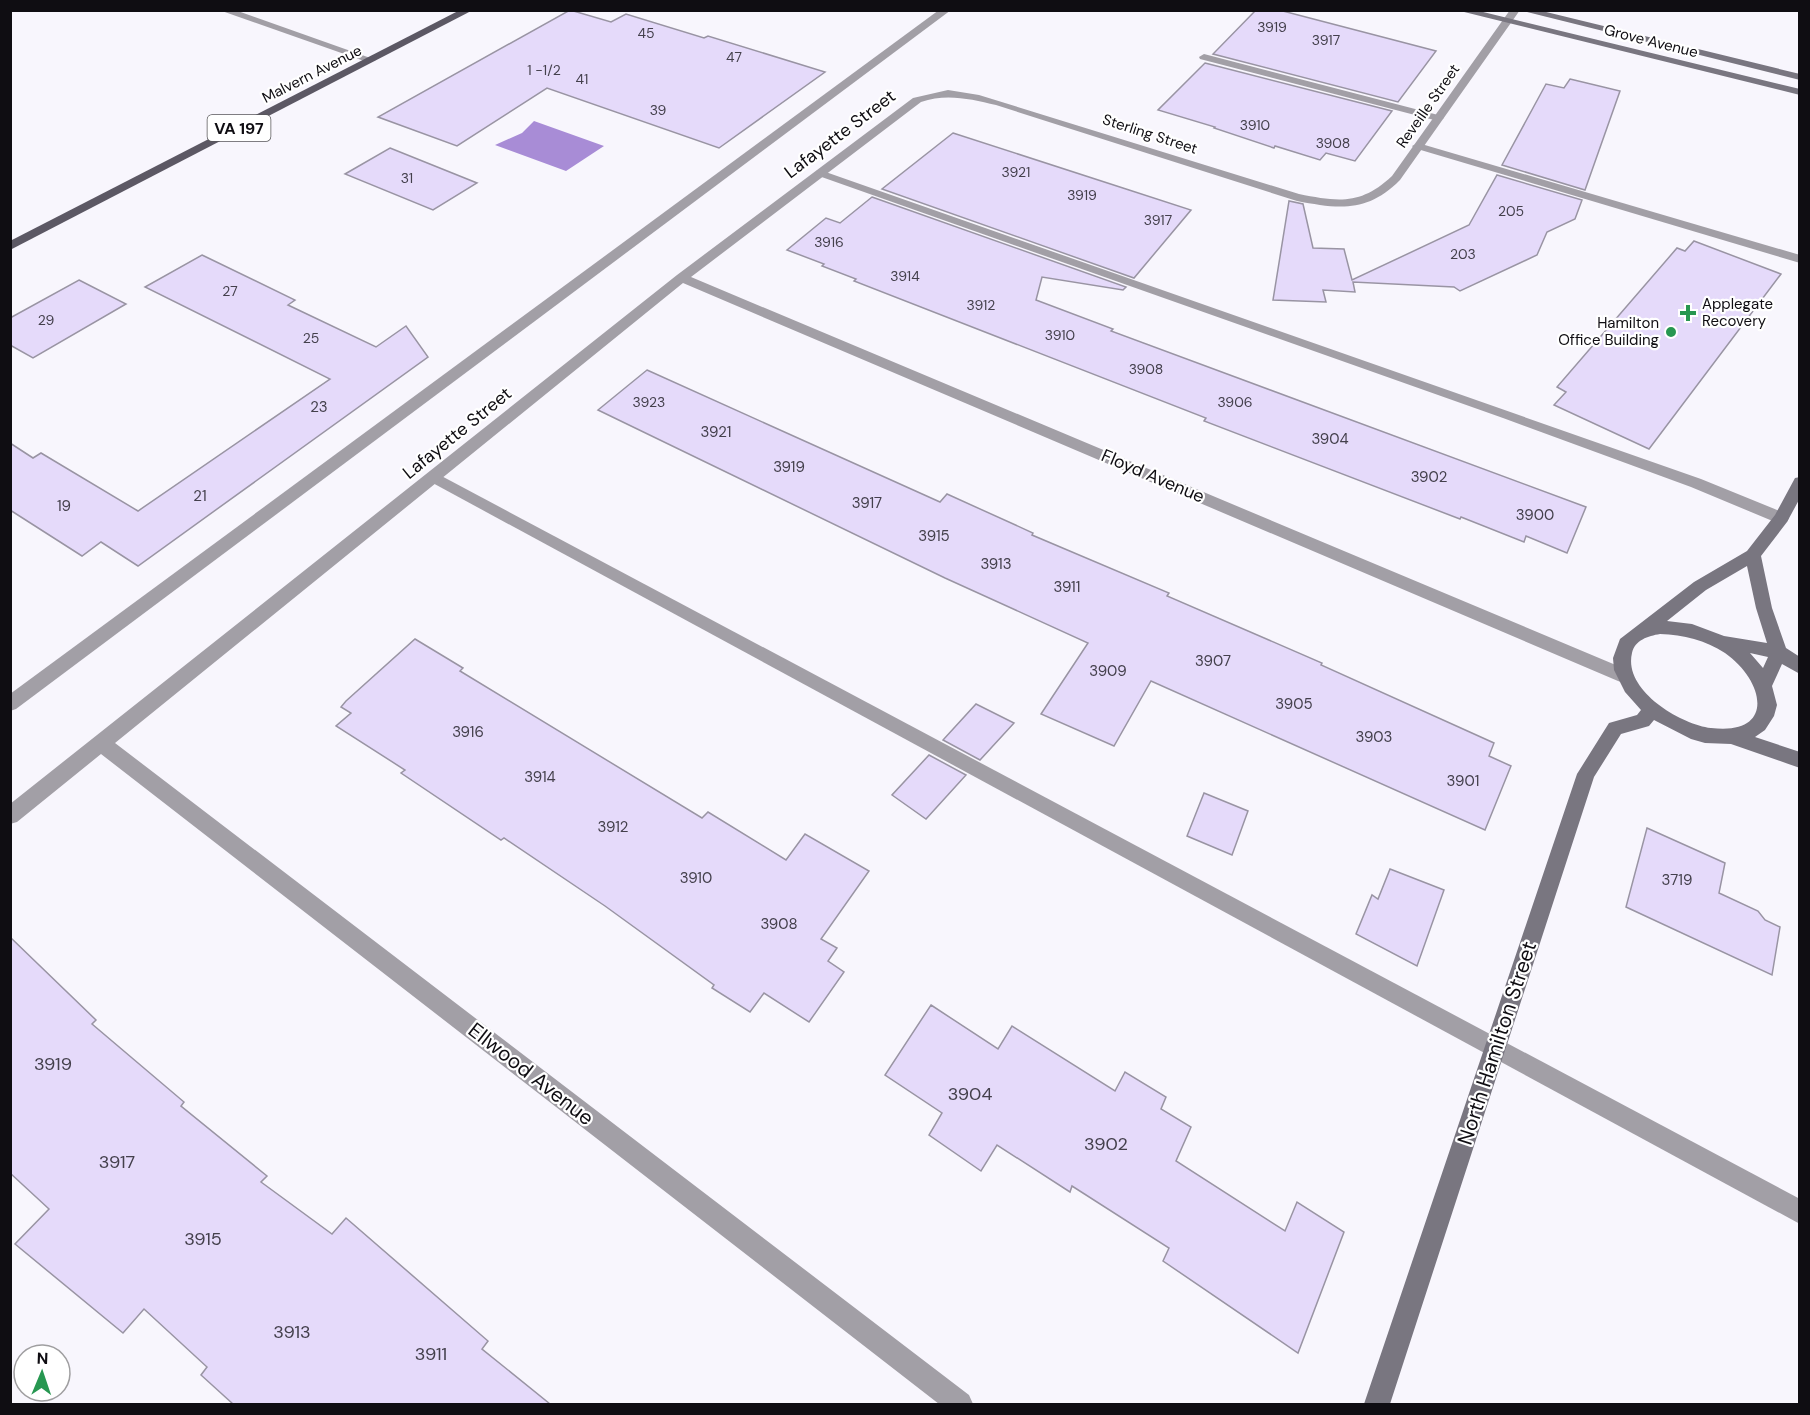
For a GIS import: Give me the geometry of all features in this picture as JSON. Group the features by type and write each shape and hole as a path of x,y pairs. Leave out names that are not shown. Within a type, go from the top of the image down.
{"main road":[{"name":"Malvern Avenue","path":"10,246 468,10"}],"street":[{"path":"224,10 371,60"},
{"path":"10,704 946,10"},
{"name":"Grove Avenue","path":"1461,10 1800,92"},
{"name":"Reveille Street","path":"1354,203 1382,193 1515,10"},
{"name":"Grove Avenue","path":"1524,10 1800,77"},
{"path":"1204,57 1438,118"},
{"name":"Lafayette Street","path":"10,816 682,278 917,100 936,93"},
{"name":"Sterling Street","path":"936,93 967,94 1000,102 1297,197 1325,202 1354,203"},
{"path":"1418,146 1800,259"},
{"path":"820,173 1530,423 1696,483 1782,518"},
{"name":"Floyd Avenue","path":"682,278 1624,676"},
{"path":"434,477 1800,1212"},
{"path":"1644,630 1678,627 1698,632 1717,640 1746,660 1764,685 1768,700 1766,714 1759,725 1746,733 1729,736 1711,735 1691,731 1651,710 1635,693 1624,676 1623,649 1630,637 1644,630 1700,586 1753,555 1782,518 1800,482"},
{"path":"1753,555 1764,608 1779,652 1764,685"},
{"path":"1717,640 1779,652 1800,667"},
{"name":"North Hamilton Street","path":"1377,1404 1586,774 1615,728 1643,721 1651,710"},
{"path":"1729,736 1800,760"},
{"name":"Ellwood Avenue","path":"102,744 960,1404"}],"shaded area":[{"path":"534,121 604,146 566,171 495,145 522,133"}],"building":[{"path":"570,10 611,22 626,14 704,38 708,36 825,72 719,148 547,88 457,146 378,117"},
{"path":"1256,10 1279,10 1436,51 1398,102 1213,54"},
{"path":"1205,63 1392,111 1355,161 1326,153 1320,160 1275,146 1274,148 1158,110"},
{"path":"1570,79 1620,91 1585,190 1502,165 1546,84 1564,88"},
{"path":"953,133 1191,210 1134,278 882,189"},
{"path":"390,148 477,183 433,210 345,174"},
{"path":"1497,175 1582,200 1575,219 1547,232 1537,255 1460,291 1454,287 1353,282 1355,292 1323,290 1326,302 1273,300 1289,201 1303,204 1313,248 1344,249 1352,280 1469,225"},
{"path":"872,197 1126,287 1123,290 1042,277 1036,300 1113,329 1111,331 1586,507 1567,553 1526,536 1524,542 1461,517 1460,519 1204,421 1206,418 854,281 856,279 822,266 824,264 787,250 826,218 840,223"},
{"name":"Hamilton Office Building","path":"1694,241 1781,274 1649,449 1554,405 1566,392 1557,387 1677,248 1685,251"},
{"path":"202,255 295,300 288,305 376,347 406,326 428,357 138,566 101,542 82,556 10,510 10,443 33,458 41,453 138,511 330,379 145,287"},
{"path":"79,280 126,304 33,358 10,345 10,318"},
{"path":"647,370 940,502 947,494 1033,533 1032,535 1169,593 1167,596 1322,663 1321,665 1494,743 1489,756 1511,766 1485,830 1151,681 1114,746 1041,714 1088,643 945,578 598,410"},
{"path":"415,639 463,668 460,671 702,818 708,812 786,860 805,834 869,871 821,939 837,948 828,961 844,972 809,1022 764,993 750,1012 712,988 714,985 605,906 504,838 501,840 401,773 405,770 336,726 351,713 341,707 346,701"},
{"path":"976,704 1014,723 980,760 943,740"},
{"path":"929,755 966,775 926,819 892,795"},
{"path":"1204,793 1248,811 1232,855 1187,836"},
{"path":"1647,828 1725,863 1719,893 1758,911 1765,920 1780,927 1772,975 1626,907"},
{"path":"1390,869 1444,890 1417,966 1356,934 1372,895 1378,899"},
{"path":"10,937 96,1020 92,1024 184,1102 181,1106 267,1176 261,1182 332,1234 346,1218 488,1341 482,1349 550,1404 233,1404 201,1375 207,1367 144,1309 123,1333 15,1244 49,1209 10,1173"},
{"path":"931,1005 998,1049 1012,1026 1115,1091 1125,1072 1166,1097 1161,1109 1191,1127 1176,1161 1285,1231 1297,1202 1344,1232 1298,1353 1163,1261 1169,1248 1072,1186 1070,1192 997,1145 981,1171 929,1135 942,1113 885,1075"}],"place":[{"name":"Applegate Recovery","path":"1688,313"},
{"name":"Hamilton Office Building","path":"1671,332"}]}
